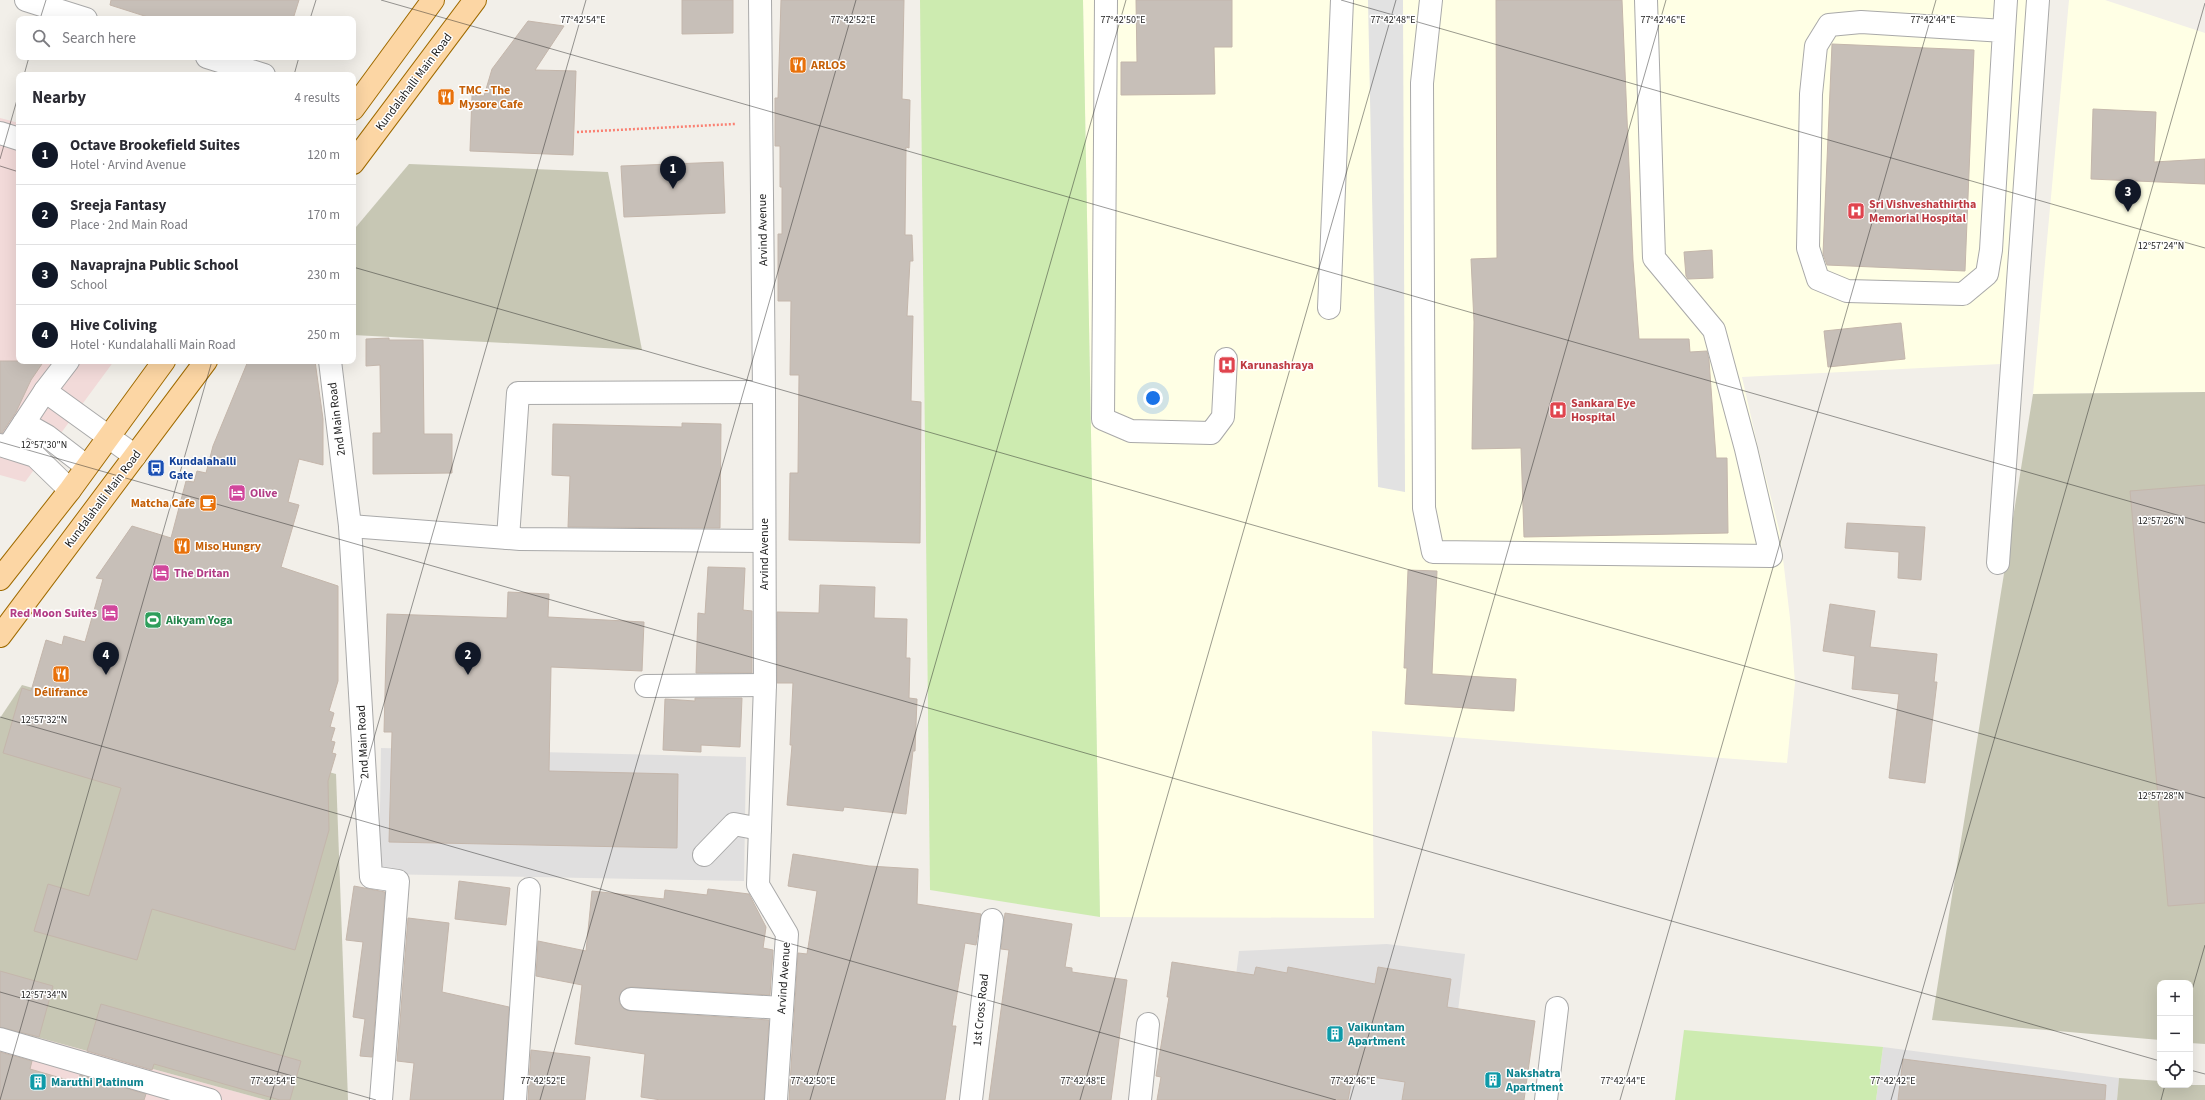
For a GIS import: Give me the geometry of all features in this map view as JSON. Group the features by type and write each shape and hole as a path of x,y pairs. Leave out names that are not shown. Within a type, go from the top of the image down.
{"main road":[{"path":"356,102 432,0"},
{"name":"Kundalahalli Main Road","path":"356,159 475,0"},
{"path":"0,579 70,490 108,435 162,364"},
{"name":"Kundalahalli Main Road","path":"0,636 204,364"}],"street":[{"path":"26,0 77,16"},
{"name":"Arvind Avenue","path":"760,0 764,392 764,685 758,885 787,934 776,1100"},
{"path":"1106,0 1103,419 1132,431 1211,433 1222,417 1226,359"},
{"path":"1329,308 1342,0"},
{"path":"1431,0 1422,83 1424,508 1433,552 1771,556 1746,449 1714,330 1654,258 1646,0"},
{"path":"2004,31 1861,22 1829,25 1816,46 1811,94 1808,248 1818,279 1847,291 1963,294 1987,274 1991,250 2006,0"},
{"path":"1998,563 2038,0"},
{"path":"216,60 254,72"},
{"path":"0,133 16,138"},
{"path":"66,364 45,391 24,423 4,446 35,456 70,490"},
{"name":"2nd Main Road","path":"330,364 350,526 371,877 398,881 381,1100"},
{"path":"45,391 108,435 135,456"},
{"path":"508,538 518,393 764,392"},
{"path":"24,423 47,436 86,466"},
{"path":"350,526 508,538 764,541"},
{"path":"646,686 764,685"},
{"path":"704,855 734,824 760,829"},
{"path":"515,1100 529,889"},
{"name":"1st Cross Road","path":"971,1100 992,920"},
{"path":"631,999 782,1008"},
{"path":"1546,1100 1557,1008"},
{"path":"1140,1100 1148,1024"},
{"path":"0,1039 210,1100"}],"path":[{"path":"577,132 762,122"}],"shaded area":[{"path":"1083,0 2027,0 2001,364 1742,377 1780,533 1790,618 1795,683 1787,763 1372,731 1374,918 1100,917"},
{"path":"1368,0 1403,0 1405,492 1378,487"},
{"path":"2069,0 2105,0 2205,33 2205,392 2033,394"},
{"path":"0,118 16,122 16,364 112,364 25,482 0,475"},
{"path":"409,164 608,172 642,350 356,335 356,227"},
{"path":"2205,392 2205,1044 2193,1043 2193,980 2157,980 2157,1040 1932,1020 2033,394"},
{"path":"22,685 336,774 348,1100 266,1100 0,1027 0,718"},
{"path":"381,748 746,757 744,881 379,874"},
{"path":"1387,944 1465,954 1447,1100 1221,1100 1239,951"},
{"path":"0,1027 266,1100 0,1100"},
{"path":"1883,1047 2119,1078 2117,1100 1876,1100"},
{"path":"2119,1078 2157,1081 2157,1088 2193,1088 2193,1085 2205,1085 2205,1100 2117,1100"}],"green space":[{"path":"920,0 1083,0 1100,917 930,890"},
{"path":"1684,1030 1883,1047 1876,1100 1675,1100"}],"building":[{"path":"111,0 299,0 294,16 145,16 110,5"},
{"path":"682,0 733,0 733,33 682,34"},
{"path":"781,0 904,0 902,99 910,100 909,148 906,147 905,235 912,235 913,261 910,261 907,316 913,316 911,401 921,402 920,543 789,540 790,473 798,473 799,375 790,375 791,301 778,301 778,234 782,234 782,187 780,187 780,146 775,146 775,98 778,98"},
{"path":"1136,0 1232,0 1232,47 1214,47 1215,94 1121,95 1121,62 1137,62"},
{"path":"1496,0 1622,0 1633,260 1639,339 1689,339 1690,352 1707,351 1709,360 1716,458 1727,458 1728,533 1524,537 1521,448 1472,449 1474,322 1471,259 1497,258"},
{"path":"528,21 564,26 535,70 576,71 573,155 470,151 472,95 484,96 492,69"},
{"path":"1832,44 1974,50 1965,271 1827,265 1823,254"},
{"path":"2093,109 2156,112 2154,162 2205,159 2205,184 2091,179"},
{"path":"723,162 725,213 624,217 621,166"},
{"path":"1712,250 1713,278 1688,279 1686,276 1684,252"},
{"path":"1901,323 1905,359 1828,367 1824,331"},
{"path":"389,338 389,340 423,340 424,434 452,434 452,473 373,474 373,433 381,433 380,365 366,366 366,339"},
{"path":"0,361 16,361 16,364 42,364 31,380 16,412 2,433 0,433"},
{"path":"247,364 315,364 323,419 323,465 299,459 288,502 299,505 281,567 338,586 338,681 329,711 334,713 330,727 335,728 331,741 335,742 332,753 336,754 328,781 329,830 295,950 152,909 137,960 34,931 48,884 89,896 121,788 3,753 22,688 31,691 46,640 62,645 64,636 85,642 103,579 96,578 132,526 171,538 186,481 194,482 197,471 206,473 213,446"},
{"path":"682,423 721,424 720,528 568,527 570,476 552,475 553,424 682,427"},
{"path":"2205,485 2205,903 2168,906 2130,491"},
{"path":"1847,523 1925,527 1921,580 1898,578 1899,552 1845,548"},
{"path":"708,567 745,568 743,610 752,611 752,673 696,673 698,613 705,614"},
{"path":"1408,570 1437,571 1432,674 1516,679 1514,711 1405,704 1407,668 1404,668"},
{"path":"820,585 875,587 874,618 907,619 906,658 910,658 909,698 917,699 915,751 913,751 906,814 844,807 843,811 787,805 792,745 790,745 793,683 777,683 777,612 819,613"},
{"path":"508,592 549,594 548,617 644,622 642,671 551,667 549,771 678,774 677,848 389,842 392,732 384,732 387,614 507,618"},
{"path":"1830,604 1875,611 1870,647 1937,654 1934,682 1937,682 1925,783 1889,778 1899,694 1852,689 1855,656 1823,651"},
{"path":"695,698 742,698 740,747 701,745 701,752 663,750 665,699 695,701"},
{"path":"793,854 869,866 918,869 917,904 981,914 976,945 965,943 952,1026 956,1026 945,1100 789,1100 798,953 807,954 817,891 788,886"},
{"path":"459,881 510,888 506,925 455,919"},
{"path":"354,886 385,892 372,1057 360,1056 365,1019 353,1017 363,942 346,940"},
{"path":"708,889 749,894 766,927 763,948 773,950 770,995 632,987 626,988 621,992 619,998 620,1004 624,1009 630,1011 769,1020 764,1100 661,1100 641,1097 645,1054 575,1044 582,985 536,976 538,941 586,951 592,891 664,899 665,890 707,895"},
{"path":"1005,913 1072,924 1065,967 1072,968 1072,972 1127,980 1111,1100 989,1100 1009,950 1001,949"},
{"path":"408,918 449,923 442,992 509,1007 503,1100 410,1100 414,1063 397,1061"},
{"path":"1172,962 1254,975 1256,967 1287,973 1288,967 1375,984 1378,967 1451,979 1447,1007 1535,1021 1524,1100 1402,1100 1405,1082 1353,1074 1348,1100 1157,1100 1161,1077 1156,1076 1169,997 1167,997"},
{"path":"0,971 53,986 39,1037 0,1027"},
{"path":"101,1004 301,1061 290,1100 280,1100 154,1064 152,1070 87,1051"},
{"path":"531,1050 590,1057 585,1100 528,1100"},
{"name":"Maruthi Platinum","path":"0,1052 32,1061 30,1069 78,1083 80,1075 146,1094 144,1100 0,1100"},
{"path":"1903,1059 2106,1085 2105,1100 1898,1100"}],"place":[{"name":"ARLOS","path":"798,65"},
{"name":"TMC - The Mysore Cafe","path":"446,97"},
{"name":"Octave Brookefield Suites","path":"673,189"},
{"name":"Sri Vishveshathirtha Memorial Hospital","path":"1856,211"},
{"name":"Navaprajna Public School","path":"2128,212"},
{"name":"Karunashraya","path":"1227,365"},
{"name":"Sankara Eye Hospital","path":"1558,410"},
{"name":"Kundalahalli Gate","path":"156,468"},
{"name":"Olive","path":"237,493"},
{"name":"Matcha Cafe","path":"208,503"},
{"name":"Miso Hungry","path":"182,546"},
{"name":"The Dritan","path":"161,573"},
{"name":"Red Moon Suites","path":"110,613"},
{"name":"Aikyam Yoga","path":"153,620"},
{"name":"Délifrance","path":"61,674"},
{"name":"Hive Coliving","path":"106,675"},
{"name":"Sreeja Fantasy","path":"468,675"},
{"name":"Vaikuntam Apartment","path":"1335,1034"},
{"name":"Nakshatra Apartment","path":"1493,1080"},
{"name":"Maruthi Platinum","path":"38,1082"}]}
